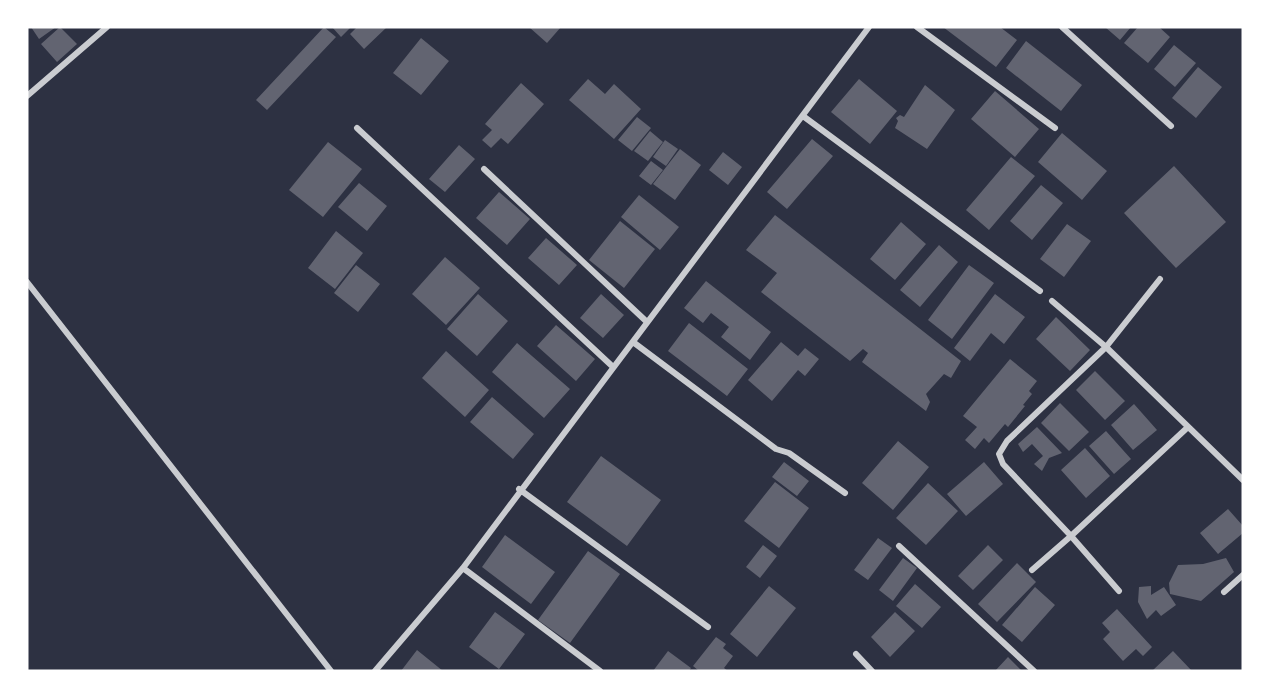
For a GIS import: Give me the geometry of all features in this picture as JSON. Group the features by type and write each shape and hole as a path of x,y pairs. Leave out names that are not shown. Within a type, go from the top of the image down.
{"street":[{"path":"27,96 107,27"},
{"path":"375,671 463,568 519,489 612,366 633,342 869,27"},
{"path":"917,27 1055,128"},
{"path":"1062,27 1171,126"},
{"path":"803,116 1040,291"},
{"path":"357,128 612,366"},
{"path":"484,169 647,322"},
{"path":"1119,591 1003,464 999,454 1007,441 1106,347 1160,279"},
{"path":"27,282 331,671"},
{"path":"1052,301 1106,347 1243,480"},
{"path":"633,342 776,449 789,453 845,493"},
{"path":"1032,570 1188,427"},
{"path":"519,489 708,627"},
{"path":"899,546 1034,671"},
{"path":"463,568 600,671"},
{"path":"1224,592 1243,575"},
{"path":"856,654 872,671"}],"building":[{"path":"31,27 56,27 39,39"},
{"path":"60,27 77,44 57,62 41,44"},
{"path":"324,27 336,37 267,110 256,100"},
{"path":"332,27 351,27 341,37"},
{"path":"357,27 387,27 364,49 350,34"},
{"path":"529,27 561,27 547,43"},
{"path":"943,27 1000,27 1017,40 996,67"},
{"path":"1105,27 1131,27 1120,40"},
{"path":"1138,27 1159,27 1170,37 1148,63 1124,43"},
{"path":"421,38 449,61 421,95 393,73"},
{"path":"1026,41 1082,85 1061,111 1006,68"},
{"path":"1174,45 1196,63 1175,87 1154,69"},
{"path":"1198,67 1222,87 1196,118 1172,98"},
{"path":"588,79 605,94 614,84 641,109 614,139 569,100"},
{"path":"859,79 897,111 870,144 831,112"},
{"path":"521,83 544,104 508,144 501,138 491,148 482,140 492,130 485,124"},
{"path":"925,85 955,110 927,149 895,128 898,121 896,118 900,115 904,117"},
{"path":"995,91 1039,129 1015,157 971,119"},
{"path":"637,117 651,128 632,151 618,140"},
{"path":"650,131 663,142 648,161 634,151"},
{"path":"1062,133 1107,171 1082,200 1038,162"},
{"path":"812,139 833,156 787,209 767,192"},
{"path":"665,140 678,149 666,166 653,157"},
{"path":"328,142 362,169 323,217 289,190"},
{"path":"459,145 475,159 445,192 429,179"},
{"path":"680,149 701,165 675,200 653,184"},
{"path":"723,152 742,167 728,185 709,170"},
{"path":"1011,157 1035,176 989,230 966,210"},
{"path":"651,161 663,170 651,185 639,176"},
{"path":"1174,166 1226,222 1176,268 1124,213"},
{"path":"359,183 387,206 367,231 338,207"},
{"path":"1041,185 1063,203 1032,240 1010,221"},
{"path":"499,192 530,219 507,245 476,218"},
{"path":"639,195 679,227 660,250 621,217"},
{"path":"775,215 961,361 951,378 944,374 926,394 930,402 926,411 862,362 868,353 863,349 850,361 761,292 777,273 746,250"},
{"path":"620,221 655,249 624,288 589,260"},
{"path":"901,222 926,244 895,280 870,259"},
{"path":"1067,224 1091,241 1064,277 1040,259"},
{"path":"336,231 363,253 335,289 308,268"},
{"path":"546,238 577,265 559,285 528,258"},
{"path":"939,245 958,262 920,307 900,290"},
{"path":"445,257 480,288 446,325 412,294"},
{"path":"356,265 380,284 358,312 334,293"},
{"path":"969,265 994,283 952,339 928,320"},
{"path":"706,281 771,332 750,360 721,337 729,327 711,313 703,323 684,308"},
{"path":"478,294 508,321 477,356 447,329"},
{"path":"601,294 624,315 603,338 580,318"},
{"path":"995,294 1025,317 1004,344 991,333 970,361 954,348"},
{"path":"1056,317 1090,350 1070,371 1036,339"},
{"path":"689,323 748,369 727,396 668,351"},
{"path":"556,325 595,359 576,381 537,346"},
{"path":"781,342 798,356 805,348 819,359 805,376 798,370 772,401 748,380"},
{"path":"517,343 570,389 544,418 492,372"},
{"path":"446,351 489,390 465,417 422,378"},
{"path":"1010,359 1037,381 1029,391 1032,394 1008,427 1005,424 989,443 984,438 975,449 965,440 977,427 963,416"},
{"path":"1095,371 1125,401 1105,420 1076,390"},
{"path":"492,397 534,434 513,459 470,422"},
{"path":"1060,403 1089,432 1069,451 1041,423"},
{"path":"1134,404 1157,430 1133,450 1111,425"},
{"path":"1037,427 1062,453 1049,458 1042,471 1034,464 1043,456 1032,444 1023,452 1018,444"},
{"path":"1106,431 1131,459 1114,474 1089,446"},
{"path":"898,441 929,467 893,510 862,483"},
{"path":"1085,448 1110,476 1086,498 1061,470"},
{"path":"601,456 661,500 627,546 567,502"},
{"path":"784,462 809,481 797,496 772,477"},
{"path":"984,462 1003,484 966,516 947,494"},
{"path":"775,482 809,508 779,548 744,521"},
{"path":"928,483 958,511 926,545 896,518"},
{"path":"1228,509 1243,526 1243,533 1218,554 1200,533"},
{"path":"505,535 555,572 531,604 482,567"},
{"path":"878,538 892,548 868,580 854,570"},
{"path":"763,545 777,556 760,578 746,567"},
{"path":"988,545 1003,560 973,590 958,576"},
{"path":"588,551 620,574 570,643 538,620"},
{"path":"903,558 917,568 893,601 879,590"},
{"path":"1226,558 1234,572 1201,601 1170,594 1169,583 1178,565 1203,564"},
{"path":"1017,563 1036,582 997,622 978,604"},
{"path":"915,584 941,607 922,628 896,606"},
{"path":"769,586 796,608 757,657 730,634"},
{"path":"1151,586 1151,595 1164,587 1176,605 1161,616 1156,610 1147,619 1138,602 1139,587"},
{"path":"1035,587 1055,605 1022,642 1002,625"},
{"path":"1117,609 1152,647 1143,656 1136,649 1123,661 1103,639 1110,632 1102,623"},
{"path":"495,612 525,634 499,669 469,647"},
{"path":"895,612 915,631 890,657 871,637"},
{"path":"716,637 726,644 723,648 733,656 724,668 728,671 699,671 693,666"},
{"path":"417,650 443,671 401,671"},
{"path":"668,651 691,668 689,671 653,671"},
{"path":"1173,651 1192,671 1152,671"},
{"path":"1008,657 1022,671 995,671"}]}
